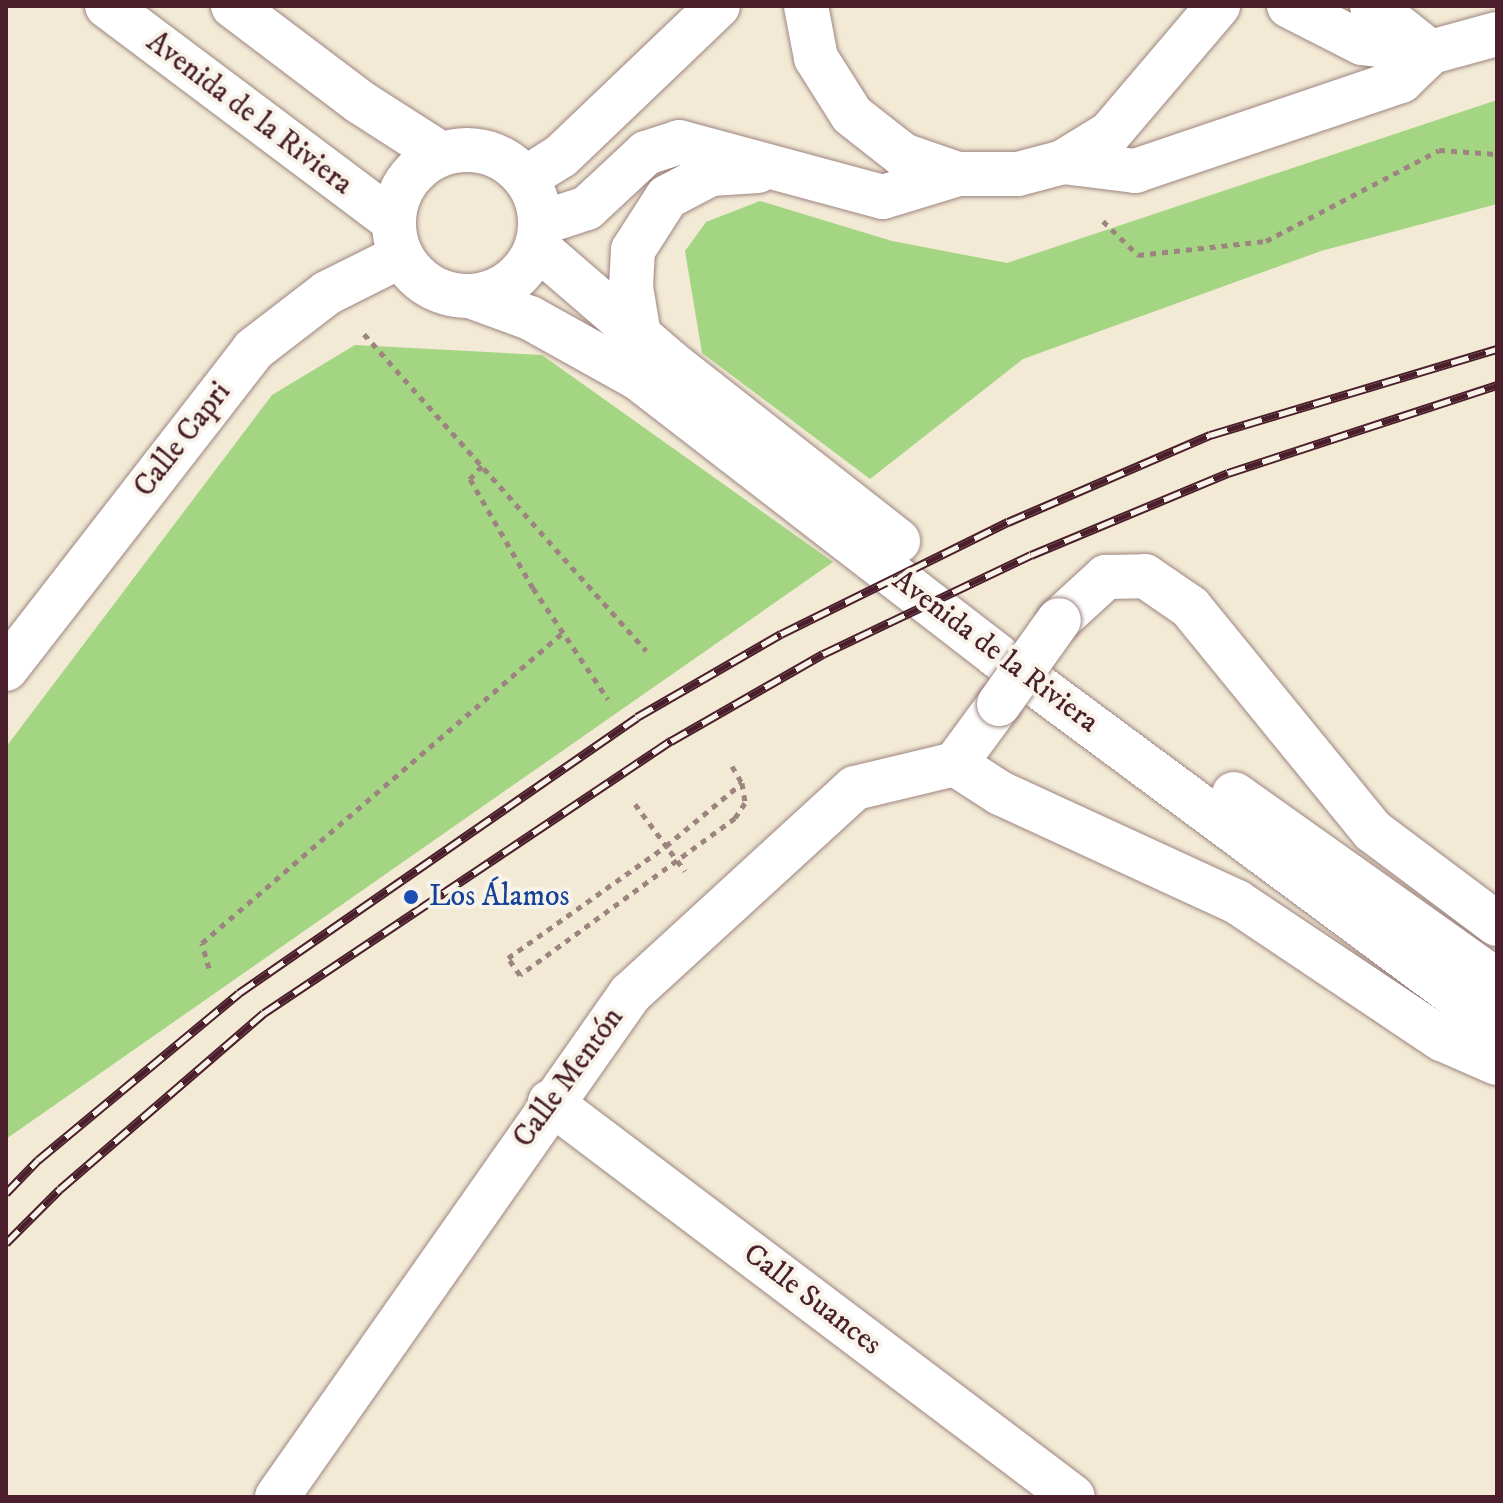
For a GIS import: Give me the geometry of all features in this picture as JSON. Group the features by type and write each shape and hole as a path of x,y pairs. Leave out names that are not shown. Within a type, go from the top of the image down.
{"street":[{"name":"Avenida de la Riviera","path":"107,6 397,239"},
{"path":"233,6 360,102 441,154"},
{"path":"526,178 561,156 718,6"},
{"path":"806,6 816,58 852,115 903,155 958,174"},
{"path":"1154,80 1175,6"},
{"path":"539,235 526,178 487,152 464,149 441,154 406,181 397,239 431,288 473,297 513,281 539,235 587,208 646,153 679,142 883,197 958,174 1018,174 1055,165 1110,133 1218,6"},
{"path":"1289,6 1362,43 1431,52 1497,34"},
{"path":"1372,6 1431,52"},
{"path":"1055,165 1135,171 1401,81 1431,52"},
{"path":"639,335 631,287 633,250 667,197 711,174 781,169"},
{"name":"Avenida de la Riviera","path":"539,235 639,335 1095,694 1497,981"},
{"name":"Calle Capri","path":"6,669 253,350 397,239"},
{"name":"Avenida de la Riviera","path":"473,297 530,318 638,378 996,655 1471,1007 1497,1038"},
{"path":"1497,924 1373,831 1190,607 1145,576 1106,577 1059,620 955,764 1000,793 1237,902 1442,1039 1497,1063"},
{"name":"Calle Mentón","path":"277,1497 550,1102 630,994 855,788 955,764"},
{"name":"Calle Suances","path":"550,1102 1073,1497"}],"path":[{"path":"1055,165 1138,255 1266,241 1439,150 1497,154"},
{"path":"327,293 646,650"},
{"path":"482,466 470,479 563,633 608,699"},
{"path":"209,968 202,943 563,633"},
{"path":"732,766 742,783 745,803 735,818 520,975 508,958 668,849 742,783"},
{"path":"635,804 685,871"}],"green space":[{"path":"1497,100 1497,204 1321,251 1023,359 870,479 702,353 685,251 706,222 760,201 892,241 1007,263"},
{"path":"355,345 542,355 833,562 6,1139 6,747 272,395"}],"railway":[{"path":"6,1193 38,1160 239,993 637,717 781,634 1008,522 1210,435 1497,349"},
{"path":"6,1243 60,1189 264,1013 671,741 823,654 1031,555 1228,473 1497,385"}],"place":[{"name":"Los Álamos","path":"411,897"}]}
